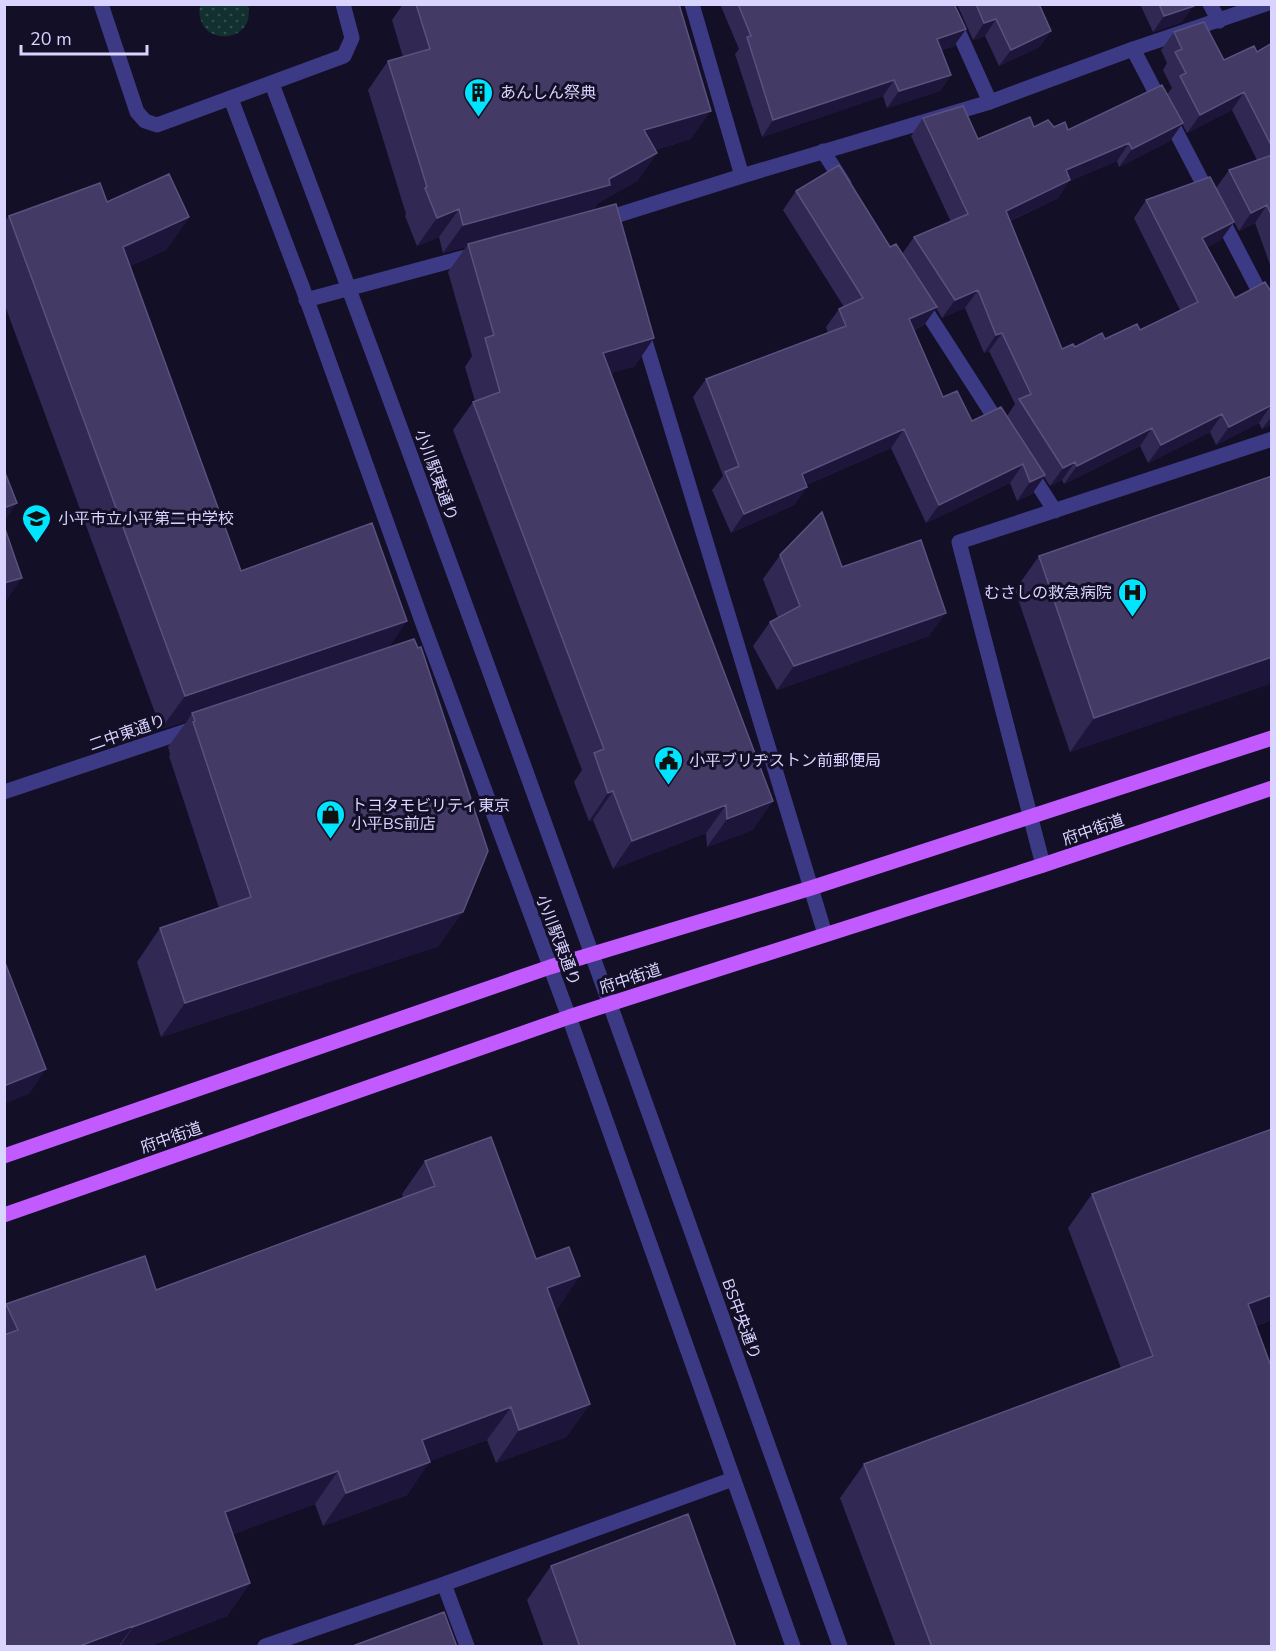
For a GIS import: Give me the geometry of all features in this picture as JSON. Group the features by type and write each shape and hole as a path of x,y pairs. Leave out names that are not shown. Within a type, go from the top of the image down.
{"main road":[{"name":"府中街道","path":"4,1156 550,967 811,888 1272,738"},
{"name":"府中街道","path":"4,1215 569,1017 1043,865 1272,788"}],"street":[{"path":"101,4 138,112 145,121 157,125 344,56 352,38 343,4"},
{"path":"692,4 742,176"},
{"path":"946,4 990,102"},
{"path":"1210,4 1219,21"},
{"path":"585,225 610,225 742,176 990,102 1133,49 1266,4"},
{"path":"1133,49 1272,316"},
{"name":"小川駅東通り","path":"272,84 594,955 609,1004"},
{"name":"小川駅東通り","path":"231,99 306,300 427,650 569,1017"},
{"path":"823,151 855,201"},
{"path":"306,300 495,249"},
{"path":"913,291 1010,441"},
{"path":"636,310 825,934"},
{"path":"1043,865 959,542 1272,439"},
{"path":"1023,461 1055,511"},
{"name":"二中東通り","path":"4,792 209,723"},
{"name":"BS中央通り","path":"609,1004 840,1647"},
{"path":"569,1017 793,1647"},
{"path":"265,1647 733,1479"},
{"path":"444,1584 467,1647"}],"green space":[{"path":"200,5 248,5 248,19 243,28 235,34 214,35 206,29 200,19"}],"building":[{"path":"416,4 679,4 711,111 644,130 657,153 609,179 610,185 463,225 459,209 437,218 425,188 427,187 388,61 430,49"},
{"path":"738,4 954,4 966,29 937,39 951,75 899,91 894,80 773,120 747,37 751,36"},
{"path":"976,4 1039,4 1051,31 1011,50 996,19 984,23"},
{"path":"1159,4 1193,4 1194,6 1164,16"},
{"path":"1204,22 1224,60 1254,46 1257,52 1272,43 1272,147 1244,92 1200,115 1180,76 1186,73 1175,52 1182,49 1174,32"},
{"path":"1162,85 1183,123 1132,149 1129,143 1066,170 1070,180 1006,211 1062,349 1073,344 1075,347 1102,333 1105,339 1137,324 1140,330 1198,302 1146,200 1210,177 1234,222 1202,238 1235,298 1265,282 1272,293 1272,405 1229,427 1222,414 1161,445 1152,428 1077,466 1075,462 1063,468 1019,399 1031,394 1002,333 996,335 978,290 955,300 914,237 968,214 923,118 963,106 978,139 1030,117 1034,127 1048,120 1054,127 1065,122 1068,130"},
{"path":"1272,155 1272,217 1267,205 1251,213 1229,170"},
{"path":"839,165 890,247 896,244 937,307 909,319 943,397 957,391 972,421 1001,407 1045,475 1030,482 1023,464 939,505 904,429 802,474 807,487 744,514 725,472 739,466 706,379 846,326 839,309 863,298 796,191"},
{"path":"169,174 189,217 123,247 241,571 372,523 407,621 185,696 9,216 100,183 107,202"},
{"path":"616,204 654,338 603,353 773,801 727,819 726,805 632,841 613,791 608,793 594,753 604,749 473,402 500,392 485,338 494,335 468,244"},
{"path":"4,470 17,503 4,508"},
{"name":"むさしの救急病院","path":"1272,476 1272,657 1094,718 1039,556"},
{"path":"822,512 842,567 921,540 946,613 794,666 770,622 800,606 780,555"},
{"path":"4,526 22,578 4,583"},
{"path":"414,639 418,648 421,647 488,851 463,912 185,1003 160,928 251,897 192,713"},
{"path":"4,960 46,1069 4,1086"},
{"path":"1272,1129 1272,1295 1248,1304 1272,1369 1272,1647 932,1647 864,1464 1153,1356 1092,1194"},
{"path":"491,1137 536,1259 569,1247 580,1276 547,1288 590,1404 519,1430 511,1407 422,1440 430,1462 346,1493 338,1471 225,1512 250,1583 77,1647 4,1647 4,1335 18,1330 6,1304 145,1256 156,1290 435,1186 425,1161"},
{"path":"688,1514 736,1647 580,1647 551,1566"},
{"path":"444,1612 457,1647 350,1647"}],"place":[{"name":"あんしん祭典","path":"479,118"},
{"name":"小平市立小平第二中学校","path":"37,544"},
{"name":"むさしの救急病院","path":"1133,618"},
{"name":"小平ブリヂストン前郵便局","path":"668,786"},
{"name":"トヨタモビリティ東京 小平BS前店","path":"330,840"}]}
